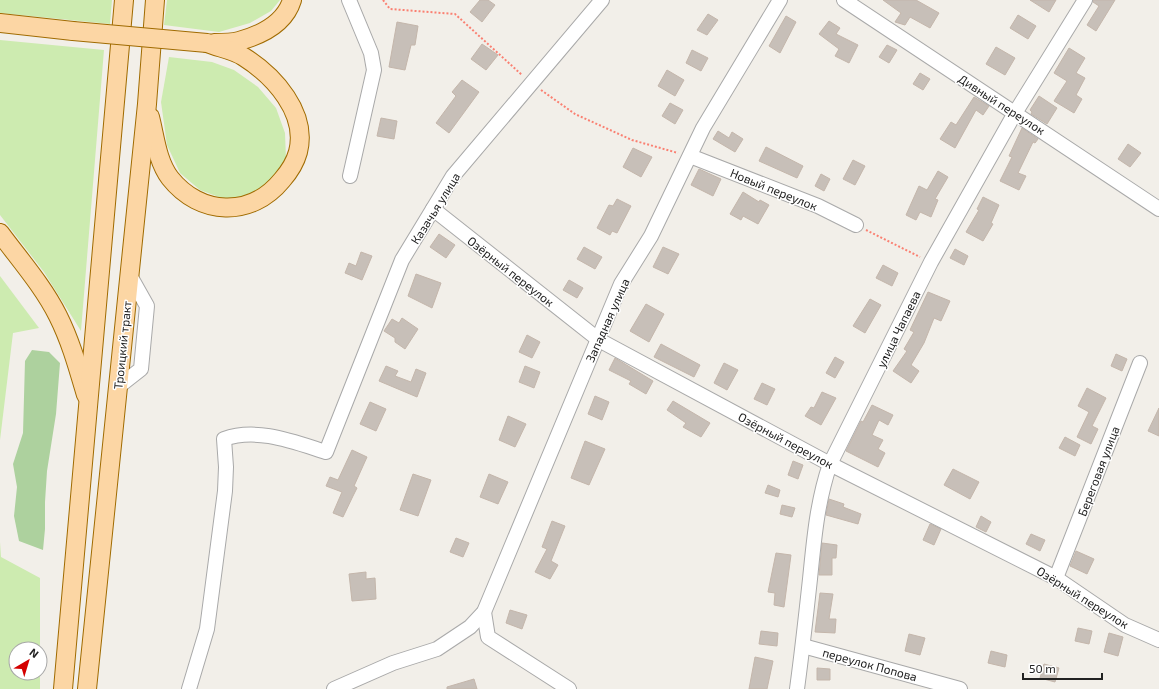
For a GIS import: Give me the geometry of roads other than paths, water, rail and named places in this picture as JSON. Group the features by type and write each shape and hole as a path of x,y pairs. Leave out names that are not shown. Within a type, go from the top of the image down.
{"main road":[{"path":"63,689 124,0"},
{"name":"Троицкий тракт","path":"87,689 147,104 155,0"},
{"path":"0,23 207,43 238,42 266,30 280,19 292,0"},
{"path":"147,104 159,155 169,177 192,198 214,207 238,208 255,202 269,194 291,169 298,151 300,133 294,112 282,90 266,73 243,56 207,43"},
{"path":"0,233 34,278 58,316 74,352 89,406"}],"street":[{"path":"349,0 371,53 374,70 350,176"},
{"name":"Казачья улица","path":"189,689 207,629 225,491 226,467 224,439 238,434 263,435 326,452 402,260 453,176 602,0"},
{"name":"Западная улица","path":"484,612 599,340 621,284 651,236 703,128 780,0"},
{"name":"Дивный переулок","path":"844,0 1159,208"},
{"name":"улица Чапаева","path":"797,689 803,646 816,513 821,488 830,464 931,262 1015,113 1085,0"},
{"name":"Новый переулок","path":"690,156 818,206 856,225"},
{"name":"Озёрный переулок","path":"433,209 599,340 830,464 1056,578 1125,625 1159,640"},
{"name":"Береговая улица","path":"1056,578 1140,363"},
{"path":"334,689 393,663 437,649 470,627 484,612"},
{"path":"484,612 488,637 569,689"},
{"name":"переулок Попова","path":"803,646 960,689"}]}
